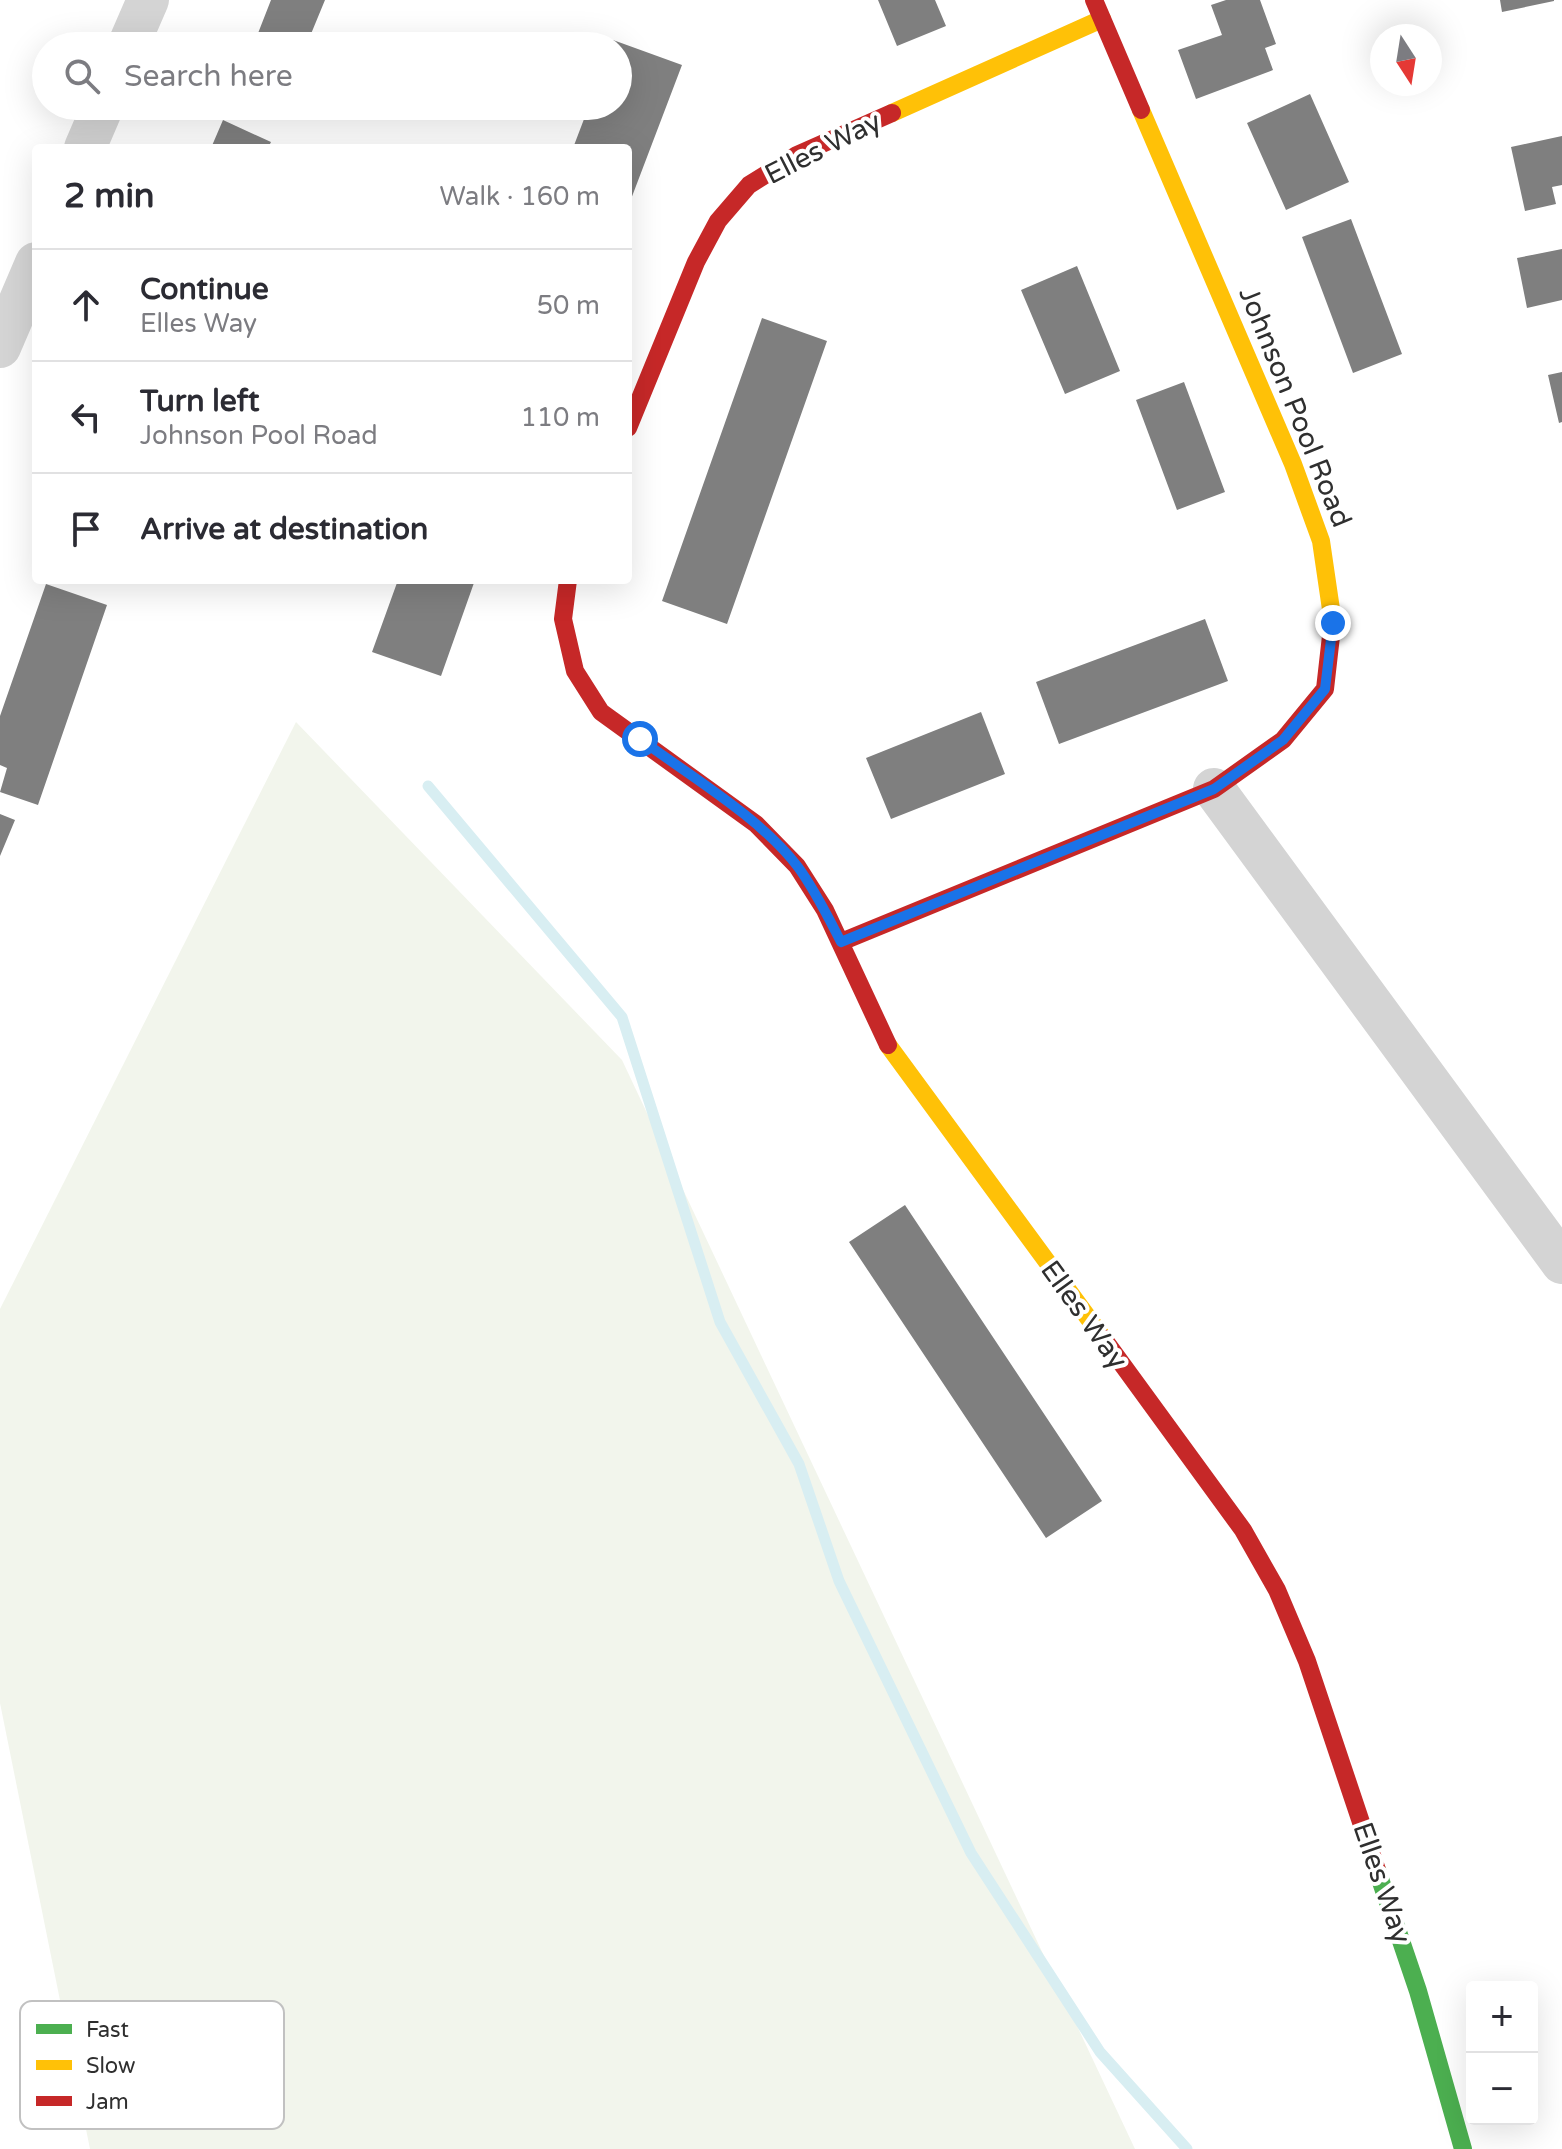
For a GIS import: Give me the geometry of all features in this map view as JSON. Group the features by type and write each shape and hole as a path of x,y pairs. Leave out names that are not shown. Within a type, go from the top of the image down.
{"street":[{"path":"134,32 148,0"},
{"name":"Johnson Pool Road","path":"841,942 1214,789 1283,740 1325,689 1333,623 1321,541 1293,464 1094,0"},
{"name":"Elles Way","path":"632,418 696,262 718,221 749,185 797,155 1102,19"},
{"path":"87,144 97,120"},
{"path":"0,347 32,272"},
{"name":"Elles Way","path":"567,584 563,619 575,671 601,712 756,824 797,866 825,910 887,1044 1243,1530 1277,1590 1307,1661 1418,1991 1463,2149"},
{"path":"1214,789 1562,1263"}],"shaded area":[{"path":"296,722 622,1060 1135,2149 90,2149 86,2129 284,2129 284,2001 60,2001 0,1703 0,1309"}],"building":[{"path":"271,0 325,0 312,32 258,32"},
{"path":"878,0 935,0 946,26 897,46"},
{"path":"1226,0 1260,0 1276,44 1265,48 1273,70 1196,99 1178,50 1222,35 1211,5"},
{"path":"1500,0 1554,0 1554,1 1502,12"},
{"path":"632,47 682,65 632,196 632,144 575,144 584,120 632,120"},
{"path":"1310,94 1349,182 1286,210 1247,123"},
{"path":"223,120 271,142 270,144 213,144"},
{"path":"1562,136 1562,185 1552,187 1556,204 1525,211 1511,147"},
{"path":"1351,219 1402,354 1353,373 1302,237"},
{"path":"1562,249 1562,300 1527,308 1517,258"},
{"path":"1077,266 1120,371 1065,394 1021,290"},
{"path":"762,318 827,341 727,624 662,601"},
{"path":"1562,372 1562,422 1559,423 1548,375"},
{"path":"1184,382 1225,492 1177,510 1136,400"},
{"path":"46,584 107,605 38,805 0,792 7,768 0,765 0,716"},
{"path":"397,584 474,584 441,676 372,652"},
{"path":"1205,619 1228,681 1059,744 1036,682"},
{"path":"981,712 1005,774 891,819 866,758"},
{"path":"0,814 15,820 0,856"},
{"path":"905,1205 1102,1501 1046,1538 849,1242"}],"waterway":[{"path":"428,786 622,1017 720,1322 799,1464 839,1581 971,1853 1100,2052 1187,2149"}],"traffic: fast":[{"path":"1377,1870 1418,1991 1463,2149"}],"traffic: slow":[{"path":"892,113 1102,19"},
{"path":"1141,110 1293,464 1321,541 1333,623 1331,636"},
{"path":"888,1045 1103,1338"}],"traffic: jam":[{"path":"1094,0 1141,110"},
{"path":"632,418 696,262 718,221 749,185 797,155 892,113"},
{"path":"567,584 563,619 575,671 601,712 756,824 797,866 825,910 888,1045"},
{"path":"841,942 1214,789 1283,740 1325,689 1331,636"},
{"path":"1103,1338 1243,1530 1277,1590 1307,1661 1377,1870"}],"route":[{"path":"640,739 756,824 797,866 841,942 1214,789 1283,740 1325,689 1333,623"}]}
